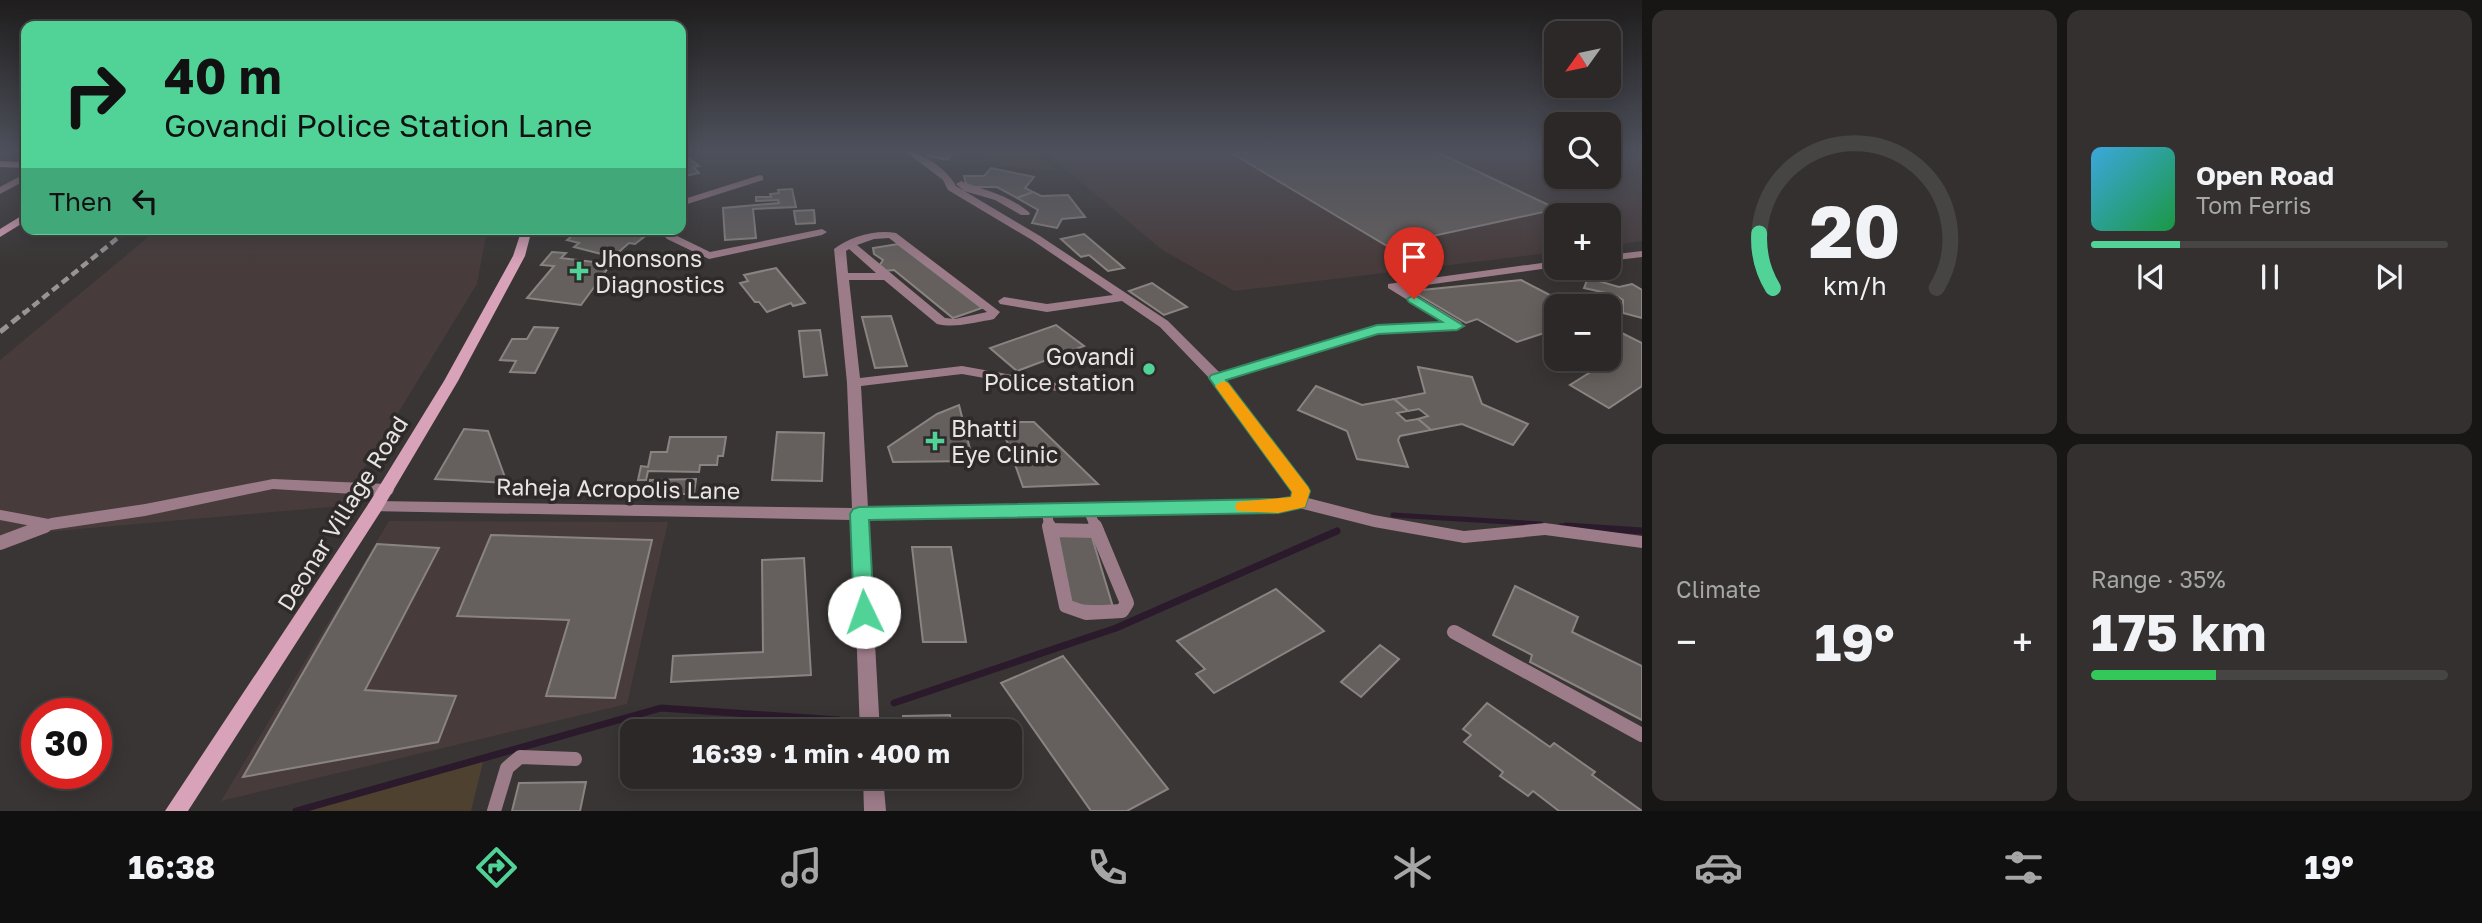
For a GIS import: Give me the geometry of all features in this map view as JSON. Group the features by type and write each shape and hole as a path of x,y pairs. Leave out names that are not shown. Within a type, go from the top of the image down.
{"main road":[{"path":"0,234 21,219"},
{"name":"Deonar Village Road","path":"176,811 375,507 470,347 530,235"}],"street":[{"path":"686,201 723,190"},
{"path":"955,190 1036,238 1164,324 1217,378 1301,491 1299,502 1374,521 1464,537 1545,529 1642,542"},
{"path":"972,190 999,198 1026,213"},
{"path":"669,235 709,256 822,232"},
{"path":"849,244 941,321 955,323 994,313 892,234 882,234 849,244 840,249 854,383 869,719"},
{"path":"1621,257 1639,256"},
{"path":"1217,378 1377,330 1457,326 1392,286 1544,266"},
{"path":"843,277 887,276"},
{"path":"1004,301 1047,308 1124,297"},
{"path":"854,383 962,370 1068,389"},
{"path":"51,524 145,510 273,484 386,489"},
{"name":"Raheja Acropolis Lane","path":"375,507 859,514 1278,506 1299,502"},
{"path":"873,789 874,811"}],"lane":[{"path":"1045,510 1066,607 1086,615 1122,611 1126,603 1088,509"},
{"path":"0,515 51,524"},
{"path":"0,543 51,524"},
{"path":"1050,530 1097,531"},
{"path":"1454,632 1642,735"},
{"path":"494,811 507,768 520,757 575,759"}],"shaded area":[{"path":"1090,190 1642,190 1642,241 1621,244 1621,203 1544,203 1544,253 1234,291 1161,249"},
{"path":"151,235 486,235 477,284 341,506 0,536 0,360"},
{"path":"389,521 668,522 627,704 221,801"},
{"path":"484,758 471,811 297,811"}],"building":[{"path":"778,190 792,190 796,207 753,209 756,238 725,240 723,208 779,203 778,200 756,201 756,197 771,197 770,194 779,193"},
{"path":"1002,190 1033,192 1017,198"},
{"path":"1293,190 1517,190 1544,203 1544,212 1387,246"},
{"path":"1033,192 1041,196 1068,195 1085,217 1062,219 1057,228 1032,223 1038,210 1017,198"},
{"path":"814,210 815,223 796,224 794,211"},
{"path":"1084,234 1124,268 1108,271 1089,255 1081,257 1061,239"},
{"path":"573,235 644,237 635,244 629,243 613,257 574,247 579,243 567,240"},
{"path":"898,244 982,308 953,318 894,270 884,271 879,266 883,260 874,254 873,248"},
{"path":"552,252 566,253 561,258 611,264 581,305 527,298 554,266 541,265"},
{"path":"776,268 805,303 793,306 791,303 767,312 740,283 748,281 744,275"},
{"path":"1521,280 1548,294 1544,294 1544,333 1517,342 1477,319 1466,323 1412,291"},
{"path":"1587,280 1619,287 1632,284 1642,290 1642,318 1623,313 1621,294 1584,288"},
{"path":"1152,283 1187,307 1164,315 1129,291"},
{"path":"891,316 907,366 875,368 862,317"},
{"path":"1056,325 1084,346 1017,371 990,348"},
{"path":"534,327 558,328 535,373 510,372 516,361 500,360 512,339 527,339"},
{"path":"820,330 827,375 804,377 799,331"},
{"path":"1621,332 1642,343 1642,386 1609,408 1570,385 1592,371 1621,371"},
{"path":"1418,367 1472,377 1482,404 1528,424 1513,445 1462,424 1431,430 1418,419 1428,416 1419,409 1408,411 1394,399 1425,393"},
{"path":"1316,386 1362,405 1394,399 1408,411 1397,413 1406,421 1418,419 1431,430 1400,436 1398,440 1408,467 1357,459 1347,431 1298,410"},
{"path":"959,405 973,461 893,462 888,447 937,414"},
{"path":"1000,422 1034,422 1098,484 1023,487"},
{"path":"464,429 488,431 507,483 435,479"},
{"path":"777,432 824,433 822,481 772,480"},
{"path":"670,437 726,437 723,456 718,456 717,465 700,465 699,472 648,471 646,480 638,480 641,466 648,467 651,452 667,452"},
{"path":"696,479 694,494 648,494 650,480"},
{"path":"1058,534 1091,534 1113,607 1072,605"},
{"path":"491,535 652,540 615,698 546,696 569,620 457,616"},
{"path":"377,544 439,548 365,690 456,696 438,742 243,777"},
{"path":"912,547 951,547 966,642 923,642"},
{"path":"804,558 811,675 671,682 673,656 763,652 762,560"},
{"path":"1515,586 1578,617 1572,632 1642,666 1642,720 1530,662 1532,655 1493,635"},
{"path":"1276,589 1324,631 1214,693 1196,674 1205,669 1177,641"},
{"path":"1380,645 1399,659 1361,697 1341,682"},
{"path":"1063,656 1168,789 1127,811 1091,811 1001,683"},
{"path":"1487,703 1550,747 1554,743 1595,772 1592,775 1642,811 1559,811 1533,791 1528,796 1500,776 1503,772 1464,742 1471,735 1463,729"},
{"path":"950,715 950,719 903,719 903,716"},
{"path":"586,782 580,811 512,811 519,783"}],"waterway":[{"path":"1393,515 1541,524"},
{"path":"1561,526 1594,528"},
{"path":"1566,526 1642,531"},
{"path":"894,703 1116,628 1337,531"},
{"path":"622,719 661,708 824,719"},
{"path":"296,811 620,720"}],"railway":[{"path":"23,314 122,235"},
{"path":"0,332 25,312"}],"slow traffic":[{"path":"1223,386 1301,491 1299,502 1244,507"}],"place":[{"name":"Jhonsons Diagnostics","path":"579,271"},
{"name":"Govandi Police station","path":"1149,369"},
{"name":"Bhatti Eye Clinic","path":"935,441"}],"route":[{"path":"864,612 859,514 1278,506 1299,502 1301,491 1217,378 1377,330 1457,326 1414,299"}]}
